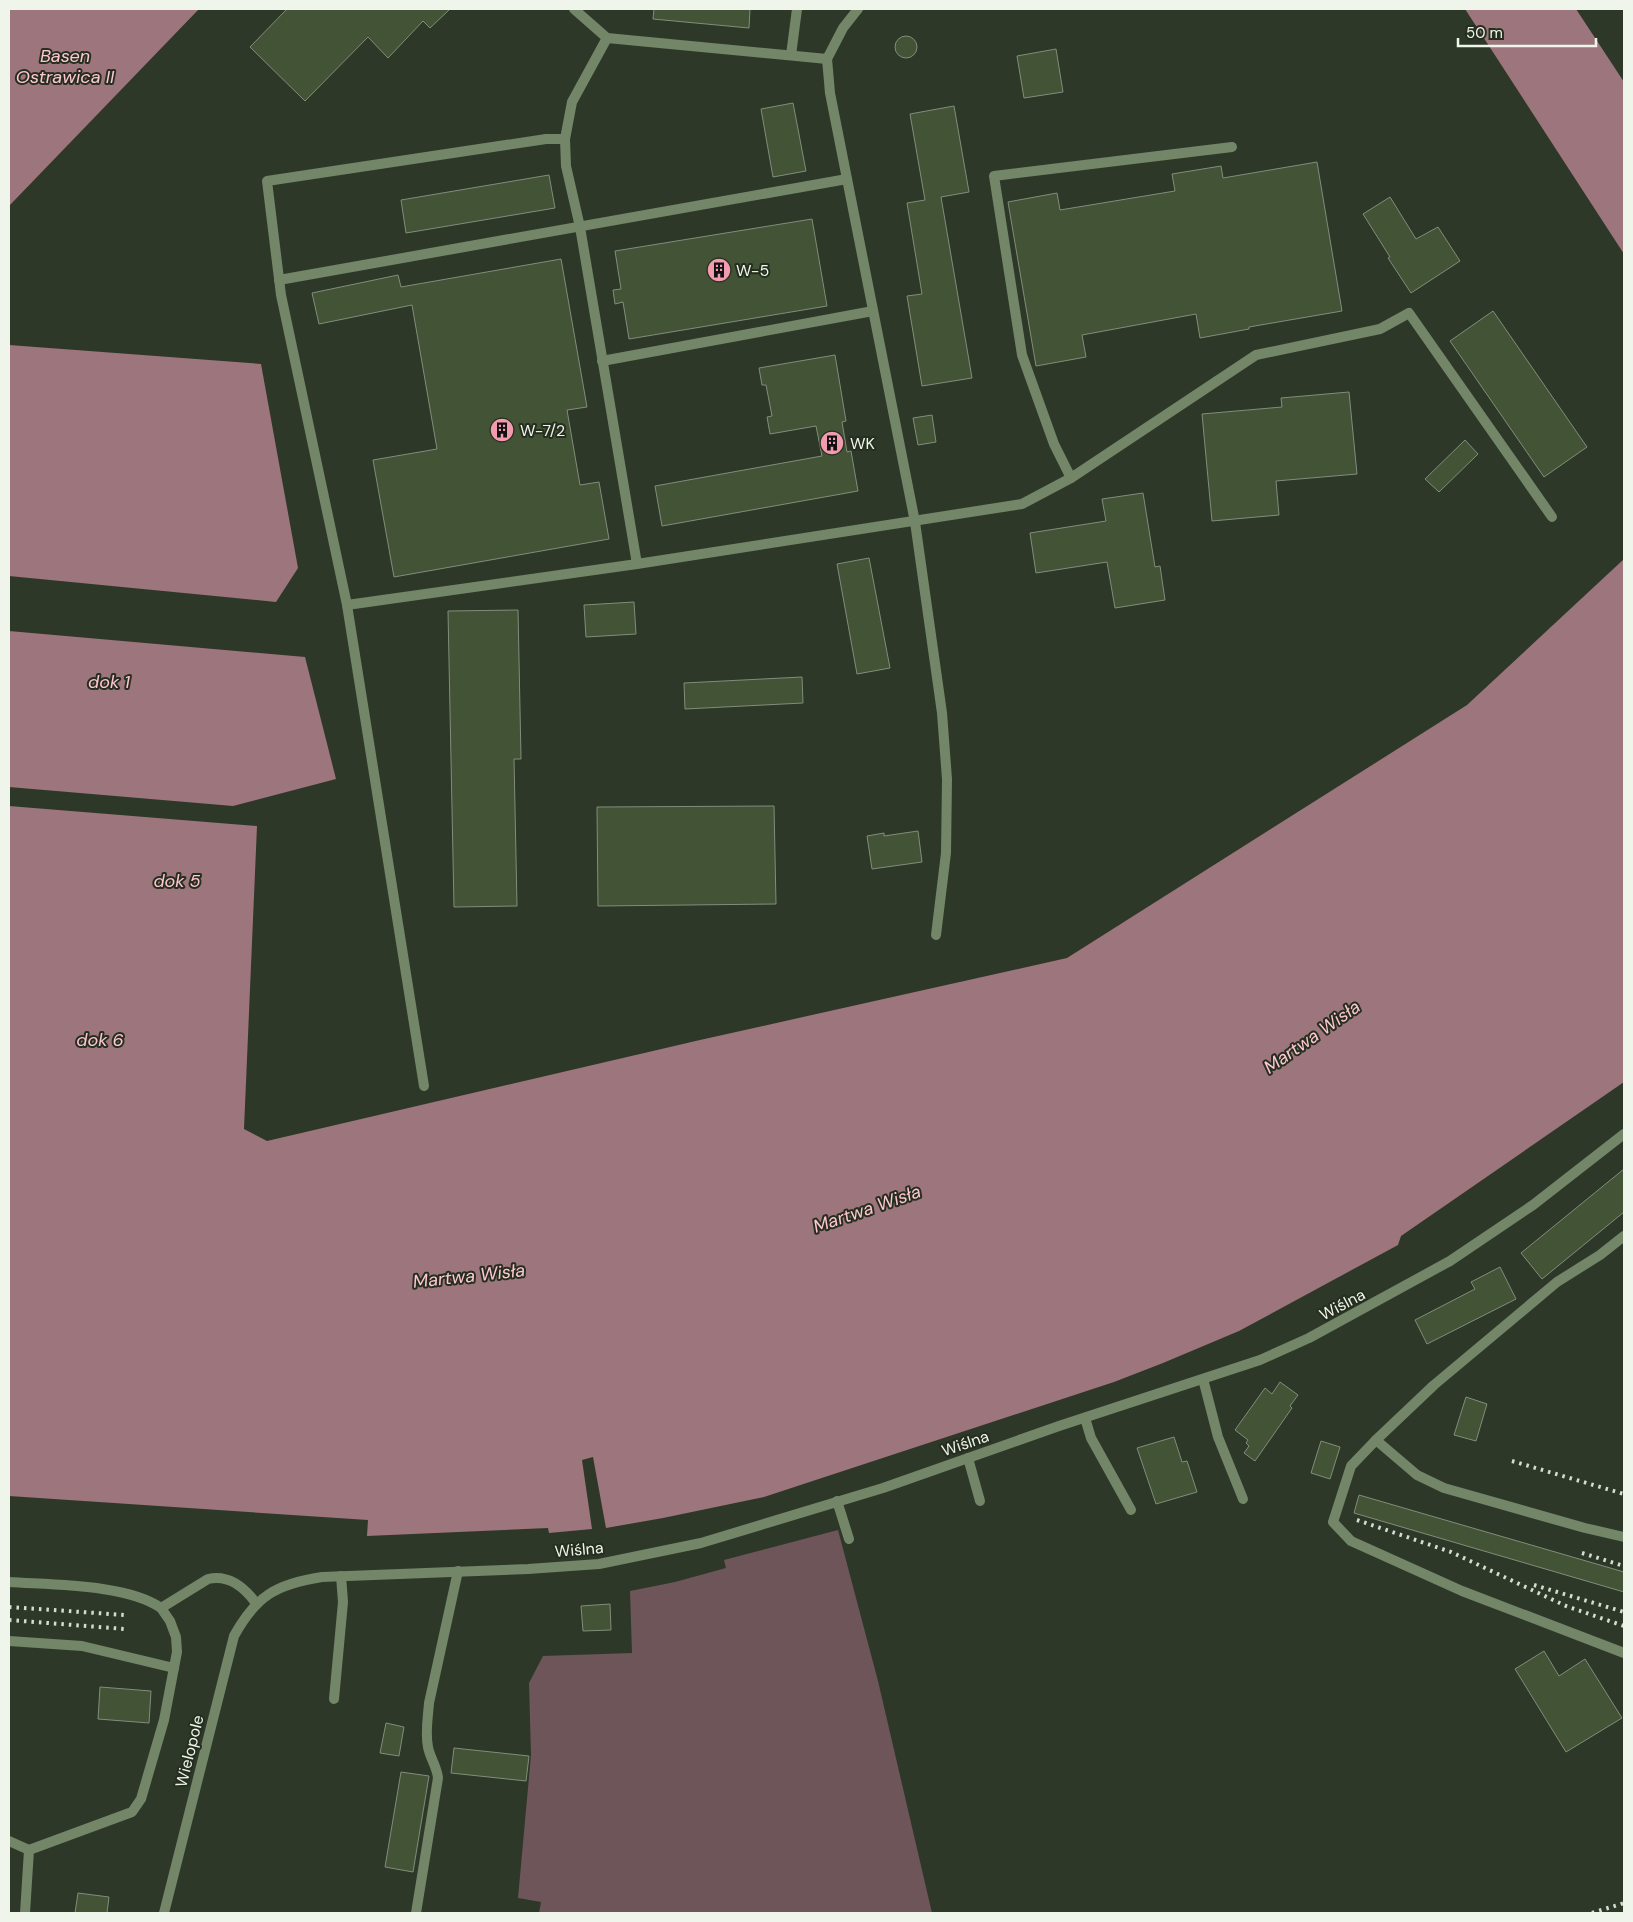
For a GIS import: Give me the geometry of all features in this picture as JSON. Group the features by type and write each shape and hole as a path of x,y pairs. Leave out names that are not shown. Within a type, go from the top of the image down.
{"street":[{"path":"574,9 607,38 827,58"},
{"path":"791,56 797,9"},
{"path":"858,9 843,28 827,58 830,94 915,522 942,713 947,779 946,853 936,935"},
{"path":"607,38 572,102 565,139 566,166 580,227 637,564"},
{"path":"424,1086 347,605 279,280 266,181 546,139 565,139"},
{"path":"1071,478 1054,444 1022,355 994,176 1232,147"},
{"path":"279,280 847,179"},
{"path":"602,360 873,311"},
{"path":"347,605 637,564 1022,504 1071,478 1256,355 1380,329 1409,312 1552,518"},
{"name":"Wiślna","path":"256,1603 276,1589 297,1580 342,1576 528,1569 599,1564 701,1544 837,1502 1260,1360 1309,1338 1450,1262 1533,1205 1624,1134"},
{"path":"1624,1236 1600,1255 1557,1282 1434,1385 1376,1440 1351,1466 1333,1522 1351,1541 1462,1591 1624,1654"},
{"path":"1203,1379 1218,1436 1243,1499"},
{"path":"1085,1418 1091,1438 1132,1510"},
{"path":"1376,1440 1417,1475 1444,1488 1585,1528 1624,1537"},
{"path":"968,1458 980,1501"},
{"path":"837,1502 849,1539"},
{"path":"416,1913 438,1778 428,1747 429,1703 458,1571"},
{"path":"334,1699 343,1602 342,1576"},
{"path":"161,1608 208,1579 216,1577 235,1582 247,1591 256,1603"},
{"path":"9,1582 113,1591 139,1597 154,1603 161,1608 170,1621 176,1637 177,1652 164,1720 141,1799 132,1812 29,1850 9,1841"},
{"name":"Wielopole","path":"164,1913 234,1636 245,1616 256,1603"},
{"path":"9,1641 82,1646 174,1668"},
{"path":"25,1913 29,1850"}],"shaded area":[{"path":"838,1530 878,1681 932,1913 539,1913 541,1902 518,1898 531,1755 529,1683 543,1656 632,1653 630,1591 675,1582 726,1568 724,1560"}],"water":[{"name":"Basen Ostrawica II","path":"9,9 199,9 9,206"},
{"path":"1465,9 1576,9 1624,82 1624,254"},
{"path":"9,345 261,364 298,568 276,602 9,576"},
{"path":"1624,559 1624,1082 1401,1236 1398,1245 1239,1331 1114,1382 764,1497 663,1518 606,1528 593,1457 582,1460 592,1529 549,1533 548,1528 367,1536 368,1520 9,1496 9,806 257,826 244,1129 267,1141 700,1040 1067,958 1467,705"},
{"name":"dok 1","path":"9,631 305,657 336,779 233,806 9,787"}],"building":[{"path":"287,9 450,9 430,28 423,21 388,58 368,37 305,101 250,47"},
{"path":"654,9 750,9 749,28 653,19"},
{"path":"906,36 916,43 917,47 910,57 906,58 896,51 895,47 902,37"},
{"path":"1056,49 1063,92 1024,98 1017,56"},
{"path":"793,103 806,171 773,177 761,109"},
{"path":"954,106 969,192 941,197 972,378 922,386 907,296 922,294 907,203 925,200 910,114"},
{"path":"1317,162 1342,311 1249,327 1249,329 1200,338 1196,314 1082,335 1086,357 1036,366 1008,202 1057,193 1060,210 1175,191 1172,174 1221,166 1223,178"},
{"path":"549,175 555,208 406,233 401,200"},
{"path":"1390,197 1416,239 1438,227 1460,261 1411,293 1363,214"},
{"name":"W-5","path":"812,219 827,306 629,339 623,302 615,304 613,290 621,289 615,251"},
{"name":"W-7/2","path":"561,259 587,407 567,410 580,485 599,482 609,539 394,577 373,460 437,449 412,305 319,324 312,293 398,275 401,287"},
{"path":"1493,311 1587,447 1544,477 1450,341"},
{"name":"WK","path":"835,355 846,421 842,422 847,452 851,451 858,491 662,526 655,486 822,456 816,426 770,434 767,417 772,416 766,385 762,385 759,368"},
{"path":"1349,392 1357,474 1276,481 1279,515 1212,521 1202,414 1282,407 1281,398"},
{"path":"932,415 936,442 918,445 913,418"},
{"path":"1465,440 1478,454 1439,492 1425,479"},
{"path":"1143,493 1155,567 1160,566 1165,600 1115,608 1107,562 1036,573 1030,533 1106,521 1102,499"},
{"path":"869,558 890,668 857,674 837,564"},
{"path":"634,602 636,634 586,637 584,605"},
{"path":"518,610 521,759 514,759 517,906 454,907 448,611"},
{"path":"802,677 803,703 685,709 684,683"},
{"path":"774,806 776,904 598,906 597,807"},
{"path":"918,831 922,862 872,869 867,836 884,833 884,836"},
{"path":"1624,1169 1624,1212 1542,1279 1521,1253"},
{"path":"1500,1267 1516,1299 1427,1344 1415,1320 1475,1289 1471,1282"},
{"path":"1280,1382 1298,1395 1290,1406 1292,1408 1255,1461 1244,1453 1249,1446 1246,1443 1248,1440 1235,1430 1265,1388 1272,1394"},
{"path":"1466,1397 1487,1404 1476,1441 1454,1435"},
{"path":"1174,1437 1182,1462 1187,1461 1197,1492 1156,1504 1137,1448"},
{"path":"1321,1441 1340,1447 1330,1479 1311,1473"},
{"path":"1359,1495 1624,1572 1624,1592 1354,1513"},
{"path":"610,1604 611,1630 583,1631 581,1606"},
{"path":"1544,1651 1559,1676 1585,1659 1622,1718 1566,1752 1515,1669"},
{"path":"100,1687 151,1691 149,1723 98,1719"},
{"path":"386,1723 404,1727 399,1756 380,1753"},
{"path":"454,1748 529,1756 526,1781 451,1773"},
{"path":"401,1772 429,1776 413,1872 385,1867"},
{"path":"78,1893 109,1897 107,1913 75,1913"}],"railway":[{"path":"1512,1461 1624,1494"},
{"path":"1357,1520 1451,1552 1566,1606 1624,1626"},
{"path":"1582,1553 1624,1566"},
{"path":"1534,1585 1624,1612"},
{"path":"9,1607 125,1615"},
{"path":"9,1620 125,1629"},
{"path":"1592,1913 1624,1903"}],"place":[{"name":"W-5","path":"719,270"},
{"name":"W-7/2","path":"502,430"},
{"name":"WK","path":"832,443"}],"water label":[{"name":"dok 5","path":"177,881"},
{"name":"Martwa Wisła","path":"1312,1037"},
{"name":"dok 6","path":"100,1040"},
{"name":"Martwa Wisła","path":"867,1209"},
{"name":"Martwa Wisła","path":"469,1276"}]}
